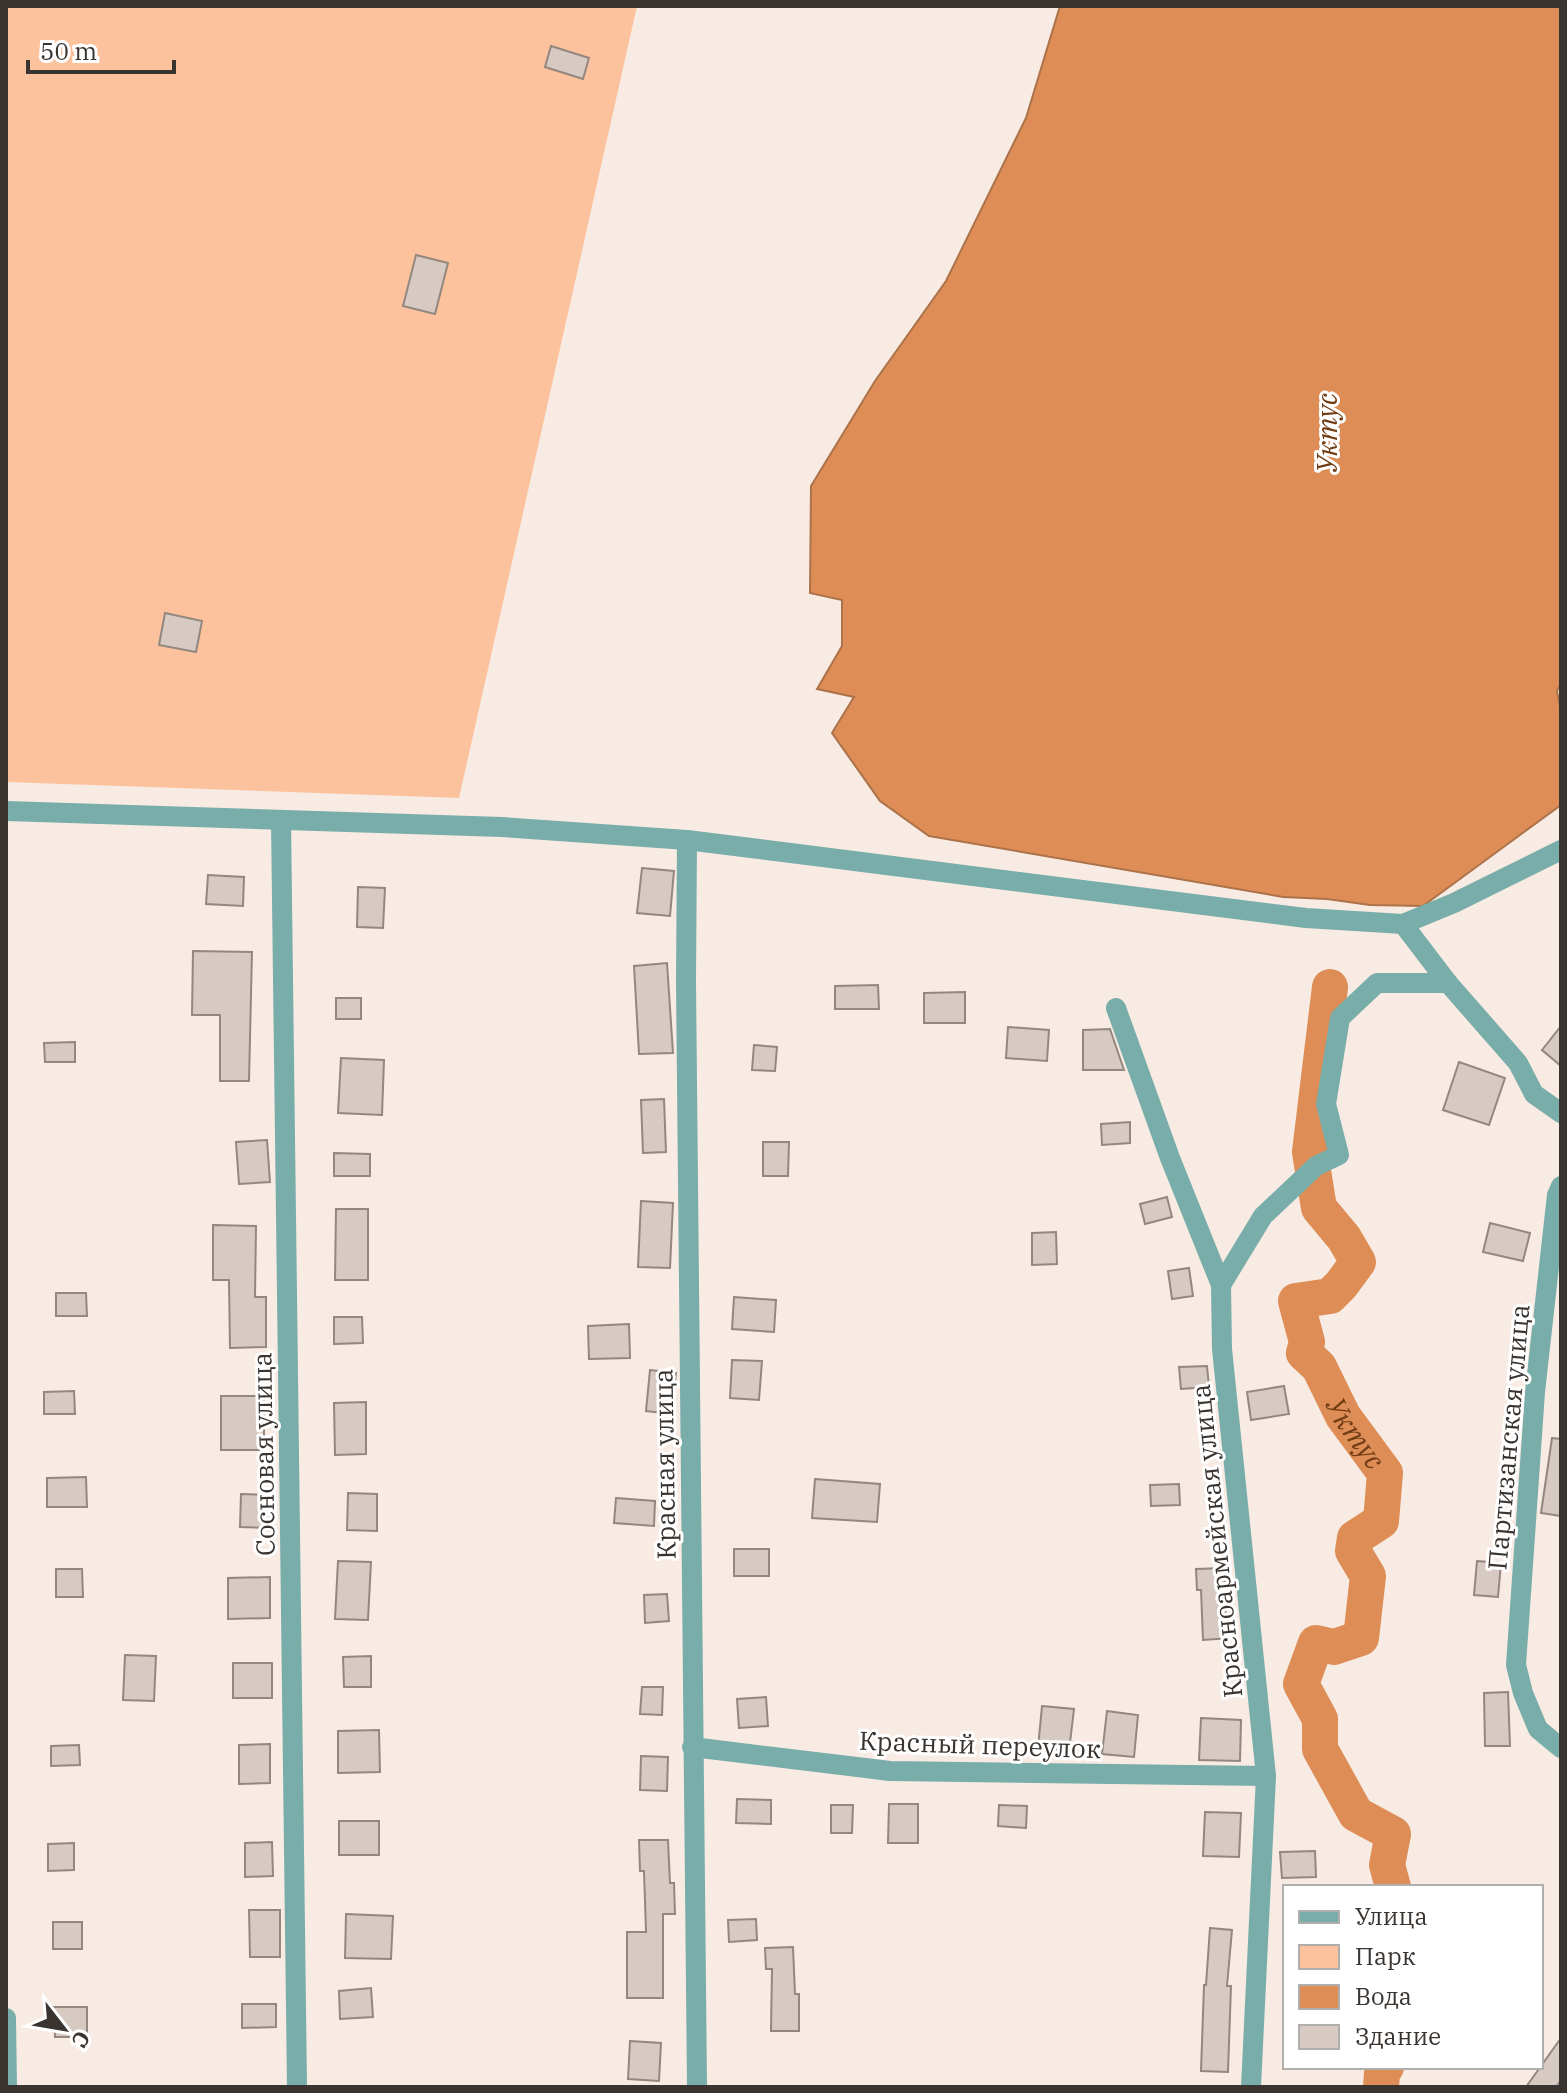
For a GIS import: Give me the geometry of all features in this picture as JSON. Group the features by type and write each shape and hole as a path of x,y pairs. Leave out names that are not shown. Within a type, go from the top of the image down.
{"street":[{"path":"6,811 502,827 687,840 1306,918 1403,924 1454,903 1561,850"},
{"name":"Сосновая улица","path":"281,820 297,2087"},
{"name":"Красная улица","path":"687,840 697,2087"},
{"path":"1403,924 1448,983 1518,1063 1534,1094 1561,1113"},
{"path":"1221,1285 1263,1216 1316,1166 1339,1155 1326,1104 1340,1018 1377,983 1448,983"},
{"name":"Красноармейская улица","path":"1116,1008 1170,1158 1221,1285 1222,1349 1266,1776 1251,2087"},
{"name":"Партизанская улица","path":"1561,1186 1557,1195 1534,1407 1516,1665 1523,1693 1538,1729 1561,1748"},
{"name":"Красный переулок","path":"692,1747 890,1771 1266,1776"},
{"path":"6,2018 7,2087"}],"green space":[{"path":"6,6 637,6 459,798 6,782"}],"water":[{"path":"1060,6 1561,6 1561,683 1557,691 1561,712 1561,805 1423,906 1370,905 1283,897 929,836 880,801 832,733 854,697 817,689 842,646 842,600 810,593 811,486 875,381 946,281 1026,118"}],"building":[{"path":"551,46 589,58 583,79 545,67"},
{"path":"416,255 448,263 435,314 403,306"},
{"path":"165,613 202,621 196,652 159,645"},
{"path":"642,868 674,871 670,916 637,913"},
{"path":"208,875 244,877 243,906 206,904"},
{"path":"358,887 385,888 383,928 357,927"},
{"path":"193,951 252,952 249,1081 220,1081 220,1015 192,1015"},
{"path":"667,963 673,1053 639,1054 634,966"},
{"path":"878,985 879,1009 835,1009 835,986"},
{"path":"965,992 965,1023 924,1023 924,993"},
{"path":"336,998 361,998 361,1019 336,1019"},
{"path":"1561,1026 1561,1066 1542,1050"},
{"path":"1008,1027 1049,1030 1047,1061 1006,1058"},
{"path":"1110,1029 1124,1070 1083,1070 1083,1030"},
{"path":"75,1042 75,1062 45,1062 44,1043"},
{"path":"754,1045 777,1047 775,1071 752,1070"},
{"path":"341,1058 384,1060 382,1115 338,1113"},
{"path":"1459,1062 1505,1078 1489,1125 1443,1110"},
{"path":"664,1099 666,1152 643,1153 641,1100"},
{"path":"1130,1122 1130,1143 1102,1145 1101,1124"},
{"path":"267,1140 270,1182 239,1184 236,1142"},
{"path":"763,1142 789,1142 788,1176 763,1176"},
{"path":"334,1153 370,1154 370,1176 334,1176"},
{"path":"1167,1197 1172,1217 1145,1224 1140,1204"},
{"path":"641,1201 673,1203 670,1268 638,1267"},
{"path":"336,1209 368,1209 368,1280 335,1280"},
{"path":"1490,1223 1530,1233 1523,1261 1483,1252"},
{"path":"213,1225 256,1226 255,1297 266,1297 266,1347 230,1348 229,1280 213,1280"},
{"path":"1056,1232 1057,1264 1032,1265 1032,1233"},
{"path":"1189,1268 1193,1296 1172,1299 1168,1271"},
{"path":"56,1293 86,1293 87,1316 56,1316"},
{"path":"734,1297 776,1300 774,1332 732,1329"},
{"path":"334,1317 362,1317 363,1343 334,1344"},
{"path":"629,1324 630,1358 589,1359 588,1326"},
{"path":"732,1360 762,1361 759,1400 730,1398"},
{"path":"1207,1366 1209,1387 1181,1389 1179,1367"},
{"path":"650,1370 676,1373 672,1414 646,1411"},
{"path":"1284,1386 1289,1414 1251,1420 1247,1392"},
{"path":"74,1391 75,1414 44,1414 44,1392"},
{"path":"221,1396 264,1396 264,1450 221,1450"},
{"path":"366,1402 366,1454 335,1455 334,1403"},
{"path":"1552,1438 1561,1439 1561,1516 1541,1513"},
{"path":"86,1477 87,1507 47,1507 47,1478"},
{"path":"815,1479 880,1484 877,1522 812,1518"},
{"path":"1179,1484 1180,1505 1151,1506 1150,1485"},
{"path":"348,1493 377,1494 377,1531 347,1530"},
{"path":"241,1494 267,1495 266,1528 240,1527"},
{"path":"616,1498 655,1501 654,1526 614,1523"},
{"path":"734,1549 769,1549 769,1576 734,1576"},
{"path":"338,1561 371,1562 368,1620 335,1619"},
{"path":"1477,1561 1501,1563 1498,1597 1474,1595"},
{"path":"1224,1568 1226,1617 1231,1617 1231,1638 1203,1640 1201,1590 1197,1590 1196,1569"},
{"path":"56,1569 82,1569 83,1597 56,1597"},
{"path":"270,1577 270,1618 228,1619 228,1578"},
{"path":"667,1594 669,1621 645,1623 644,1595"},
{"path":"125,1655 156,1656 154,1701 123,1700"},
{"path":"371,1656 371,1687 344,1687 343,1657"},
{"path":"233,1663 272,1663 272,1698 233,1698"},
{"path":"642,1687 663,1687 662,1715 640,1714"},
{"path":"1508,1692 1510,1746 1485,1746 1484,1693"},
{"path":"766,1697 768,1726 739,1728 737,1699"},
{"path":"1042,1706 1074,1709 1069,1751 1038,1748"},
{"path":"1107,1711 1138,1715 1134,1757 1102,1754"},
{"path":"1201,1718 1241,1720 1240,1761 1199,1760"},
{"path":"379,1730 380,1772 338,1773 338,1731"},
{"path":"270,1744 270,1783 239,1784 239,1745"},
{"path":"79,1745 80,1765 51,1766 51,1746"},
{"path":"641,1756 668,1757 667,1791 640,1790"},
{"path":"737,1799 771,1800 771,1824 736,1823"},
{"path":"889,1804 918,1804 918,1843 888,1843"},
{"path":"831,1805 853,1805 852,1833 831,1833"},
{"path":"999,1805 1027,1806 1026,1828 998,1826"},
{"path":"1205,1812 1241,1813 1239,1857 1203,1856"},
{"path":"339,1821 379,1821 379,1855 339,1855"},
{"path":"639,1840 668,1840 675,1914 663,1914 663,1998 627,1998 627,1932 646,1932 644,1871 640,1871"},
{"path":"272,1842 273,1876 245,1877 245,1843"},
{"path":"74,1843 74,1870 48,1871 48,1844"},
{"path":"1315,1851 1316,1877 1282,1878 1280,1852"},
{"path":"249,1910 280,1910 280,1957 250,1957"},
{"path":"346,1914 393,1916 391,1959 345,1958"},
{"path":"756,1919 757,1940 729,1942 728,1920"},
{"path":"53,1922 82,1922 82,1949 53,1949"},
{"path":"1210,1928 1232,1930 1227,1986 1231,1986 1228,2072 1201,2071 1204,1985"},
{"path":"793,1947 795,1994 799,1994 799,2031 771,2031 772,1969 766,1969 765,1948"},
{"path":"371,1988 373,2017 340,2019 339,1991"},
{"path":"242,2004 276,2004 276,2027 242,2028"},
{"path":"54,2007 87,2007 87,2037 55,2037"},
{"path":"1561,2038 1561,2080 1556,2087 1526,2087 1539,2069 1543,2069 1543,2063"},
{"path":"630,2041 661,2043 659,2081 628,2079"}],"waterway":[{"name":"Уктус","path":"1330,987 1310,1152 1319,1208 1344,1238 1358,1262 1330,1296 1296,1301 1307,1342 1304,1353 1319,1367 1343,1416 1385,1473 1381,1521 1355,1538 1353,1551 1368,1576 1361,1638 1334,1647 1316,1643 1301,1684 1320,1719 1320,1749 1356,1814 1393,1834 1387,1865 1392,1885"},
{"name":"Уктус","path":"1381,2087 1385,2069"}]}
